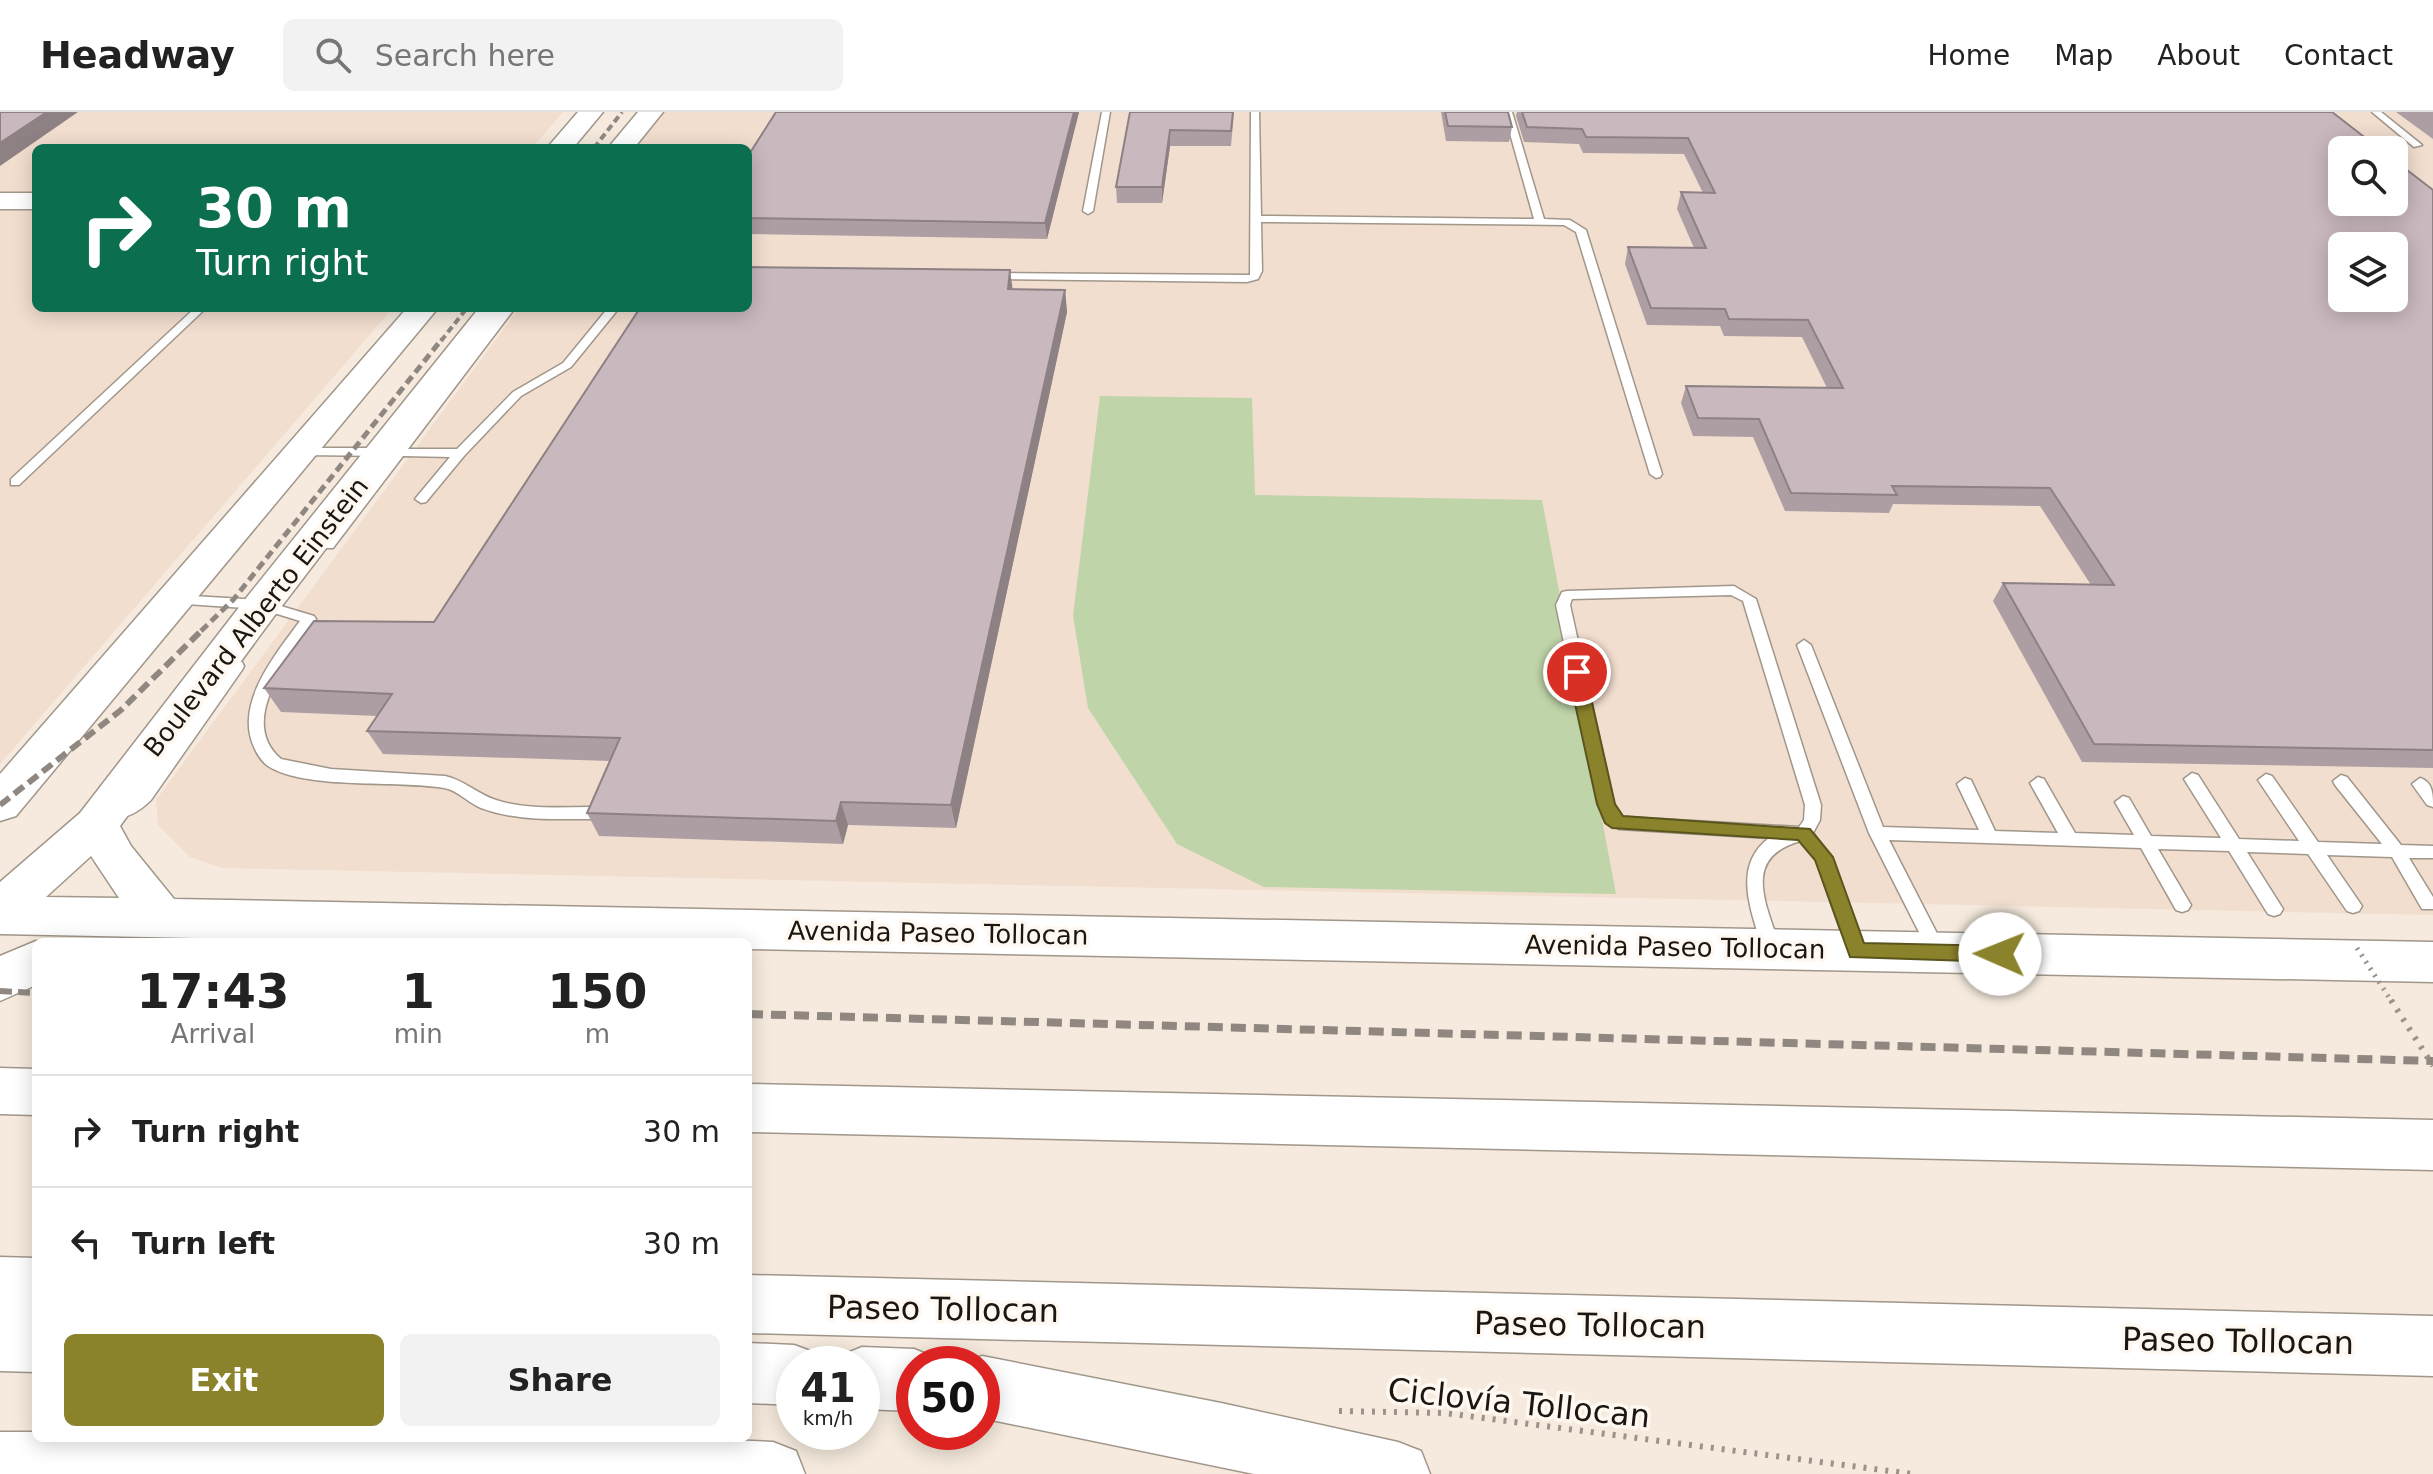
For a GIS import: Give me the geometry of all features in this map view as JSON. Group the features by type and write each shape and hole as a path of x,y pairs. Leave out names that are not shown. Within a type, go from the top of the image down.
{"main road":[{"path":"563,144 591,112"},
{"path":"624,144 651,112"},
{"path":"0,201 32,201"},
{"path":"0,804 420,312"},
{"name":"Boulevard Alberto Einstein","path":"0,913 99,823 393,452 492,312"},
{"path":"99,823 115,859 160,916 99,938"},
{"name":"Avenida Paseo Tollocan","path":"0,913 443,925 2433,962"},
{"name":"Avenida Paseo Tollocan","path":"752,960 1159,967 1274,956 1348,940"},
{"path":"0,946 32,947"},
{"path":"0,980 32,963"},
{"path":"0,1091 32,1092"},
{"path":"752,1108 2433,1145"},
{"path":"0,1286 32,1287"},
{"name":"Paseo Tollocan","path":"752,1304 2433,1346"},
{"path":"0,1341 32,1342"},
{"path":"752,1373 776,1374"},
{"path":"1000,1391 1221,1434 1398,1474"},
{"path":"0,1464 637,1468 773,1474"}],"lane":[{"path":"1088,211 1106,112"},
{"path":"985,276 1254,277 1257,271 1255,112"},
{"path":"1508,112 1540,222"},
{"path":"2376,112 2417,145"},
{"path":"1256,219 1566,222 1581,230 1656,474"},
{"path":"15,482 197,312"},
{"path":"393,452 507,312"},
{"path":"421,499 517,394 567,365 611,312"},
{"path":"302,451 460,453"},
{"path":"1771,949 1754,884 1755,868 1761,854 1772,844 1804,834 1812,820 1812,794 1745,595 1734,590 1567,595 1563,605 1606,804 1612,818 1619,823 1804,834 1823,857 1857,951"},
{"path":"176,600 233,600 269,612 309,619 282,658 260,699 256,727 260,748 276,763 302,771 449,782 480,802 514,811 590,813"},
{"path":"1804,645 1877,833 1938,953"},
{"path":"99,823 137,804 145,796 242,659"},
{"path":"2192,779 2274,909"},
{"path":"2266,780 2353,906"},
{"path":"2341,781 2397,851 2428,904"},
{"path":"2038,783 2070,840"},
{"path":"1965,784 1990,837"},
{"path":"2420,784 2433,801"},
{"path":"2123,802 2182,905"},
{"path":"1877,833 2433,852"}],"path":[{"path":"2357,948 2433,1066"},
{"name":"Ciclovía Tollocan","path":"1324,1410 1445,1413 1913,1474"}],"shaded area":[{"path":"0,112 563,112 535,144 32,144 32,312 390,312 0,764"},
{"path":"663,112 2433,112 2433,915 222,868 190,857 158,825 156,800 516,312 752,312 752,144 639,144"}],"green space":[{"path":"1100,396 1252,398 1255,495 1542,500 1616,894 1264,887 1177,844 1088,708 1073,616"}],"building":[{"path":"0,112 47,112 0,143"},
{"path":"776,112 1074,112 1045,223 752,218 752,150"},
{"path":"1130,112 1233,112 1231,131 1170,130 1162,187 1116,187"},
{"path":"1445,112 1508,112 1512,127 1448,126"},
{"path":"1522,112 2332,112 2363,136 2328,136 2328,216 2408,216 2408,171 2433,190 2433,750 2094,744 2003,583 2114,585 2050,488 1892,486 1897,495 1791,493 1759,419 1698,418 1686,386 1843,388 1808,320 1729,319 1725,309 1651,308 1628,247 1706,248 1681,192 1715,193 1688,138 1586,137 1582,129 1527,127"},
{"path":"752,267 1010,270 1008,289 1065,290 951,805 841,802 836,821 587,813 620,738 367,731 392,694 264,688 314,621 434,622 637,312 752,312"}],"railway":[{"path":"597,144 622,112"},
{"path":"441,341 464,312"},
{"path":"201,631 233,600 442,339"},
{"path":"0,805 121,710 203,629"},
{"path":"0,991 32,993"},
{"path":"752,1014 2433,1061"}],"route":[{"path":"1577,672 1606,804 1612,818 1619,823 1804,834 1823,857 1857,951 2000,954"}]}
